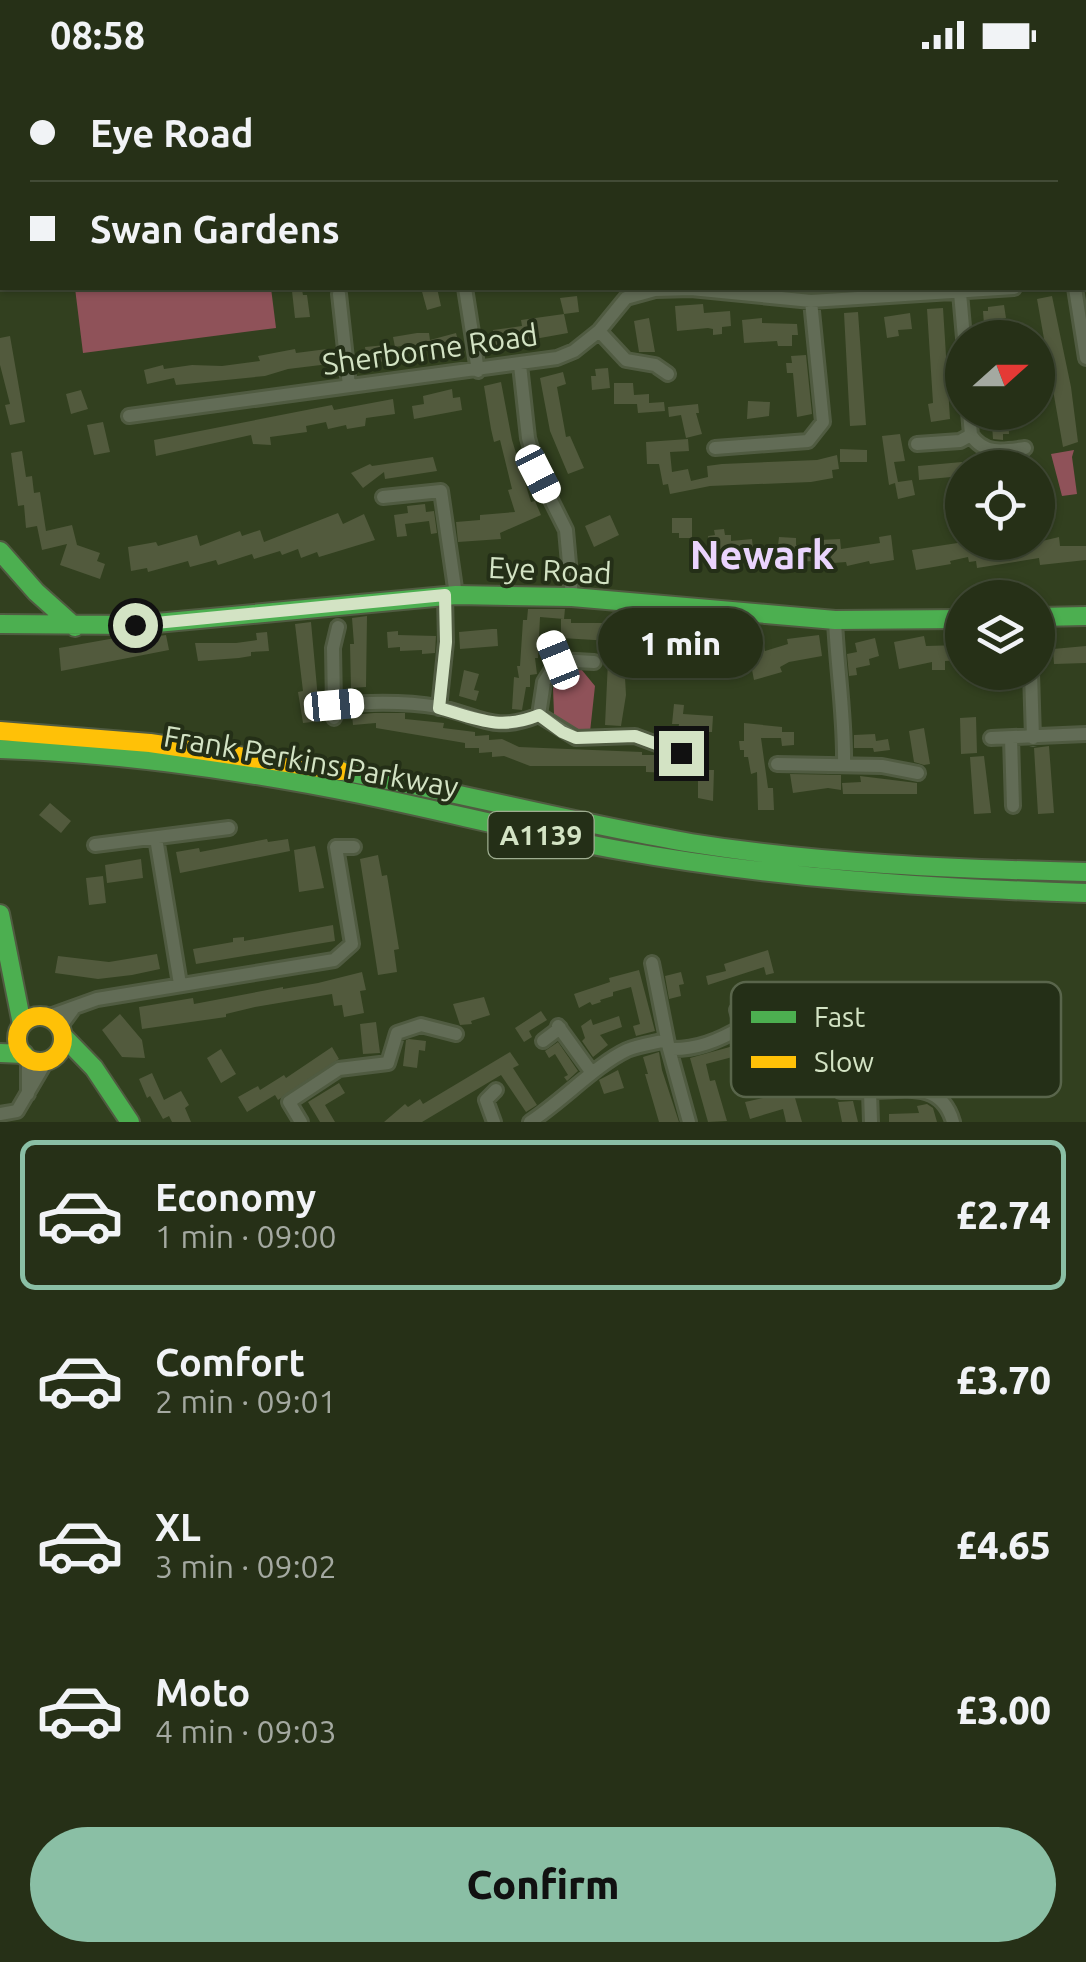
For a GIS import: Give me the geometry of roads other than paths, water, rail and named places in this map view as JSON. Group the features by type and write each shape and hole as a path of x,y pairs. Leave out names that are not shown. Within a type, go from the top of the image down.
{"main road":[{"path":"0,551 36,592 75,627"},
{"name":"Eye Road","path":"0,624 135,625 450,595 572,596 835,620 945,619"},
{"path":"1055,617 1086,616"},
{"name":"Eye Road","path":"0,636 64,632 75,627"},
{"name":"Frank Perkins Parkway","path":"0,731 272,759 695,843 868,862 1086,872"},
{"name":"Frank Perkins Parkway","path":"0,749 42,749 172,762 268,777 558,839 711,865 943,888 1086,892"},
{"path":"0,914 14,984 42,1026 94,1068 130,1122"},
{"path":"0,1044 42,1026"},
{"path":"39,1057 42,1026"},
{"path":"39,1057 42,1026"},
{"path":"0,1053 94,1068"}],"street":[{"path":"465,290 478,371"},
{"name":"Sherborne Road","path":"129,416 557,358 574,351 598,331 626,298 655,290"},
{"name":"Sherborne Road","path":"702,290 811,301 992,290"},
{"path":"1075,290 1086,358"},
{"path":"960,293 962,320"},
{"path":"338,294 349,386"},
{"path":"715,448 808,441 823,422 811,301"},
{"path":"598,331 626,360 656,365 668,374"},
{"path":"520,365 528,438 538,474 566,530 572,596"},
{"path":"971,430 986,449 998,452 1025,448"},
{"path":"917,444 960,441 971,434"},
{"path":"383,498 441,491 450,595 439,708"},
{"path":"835,620 837,676 845,724 844,765"},
{"path":"338,628 333,648 334,711 379,701 439,708 498,725 539,715"},
{"path":"550,641 558,660"},
{"path":"539,715 544,682 558,660"},
{"path":"558,660 594,662"},
{"path":"1032,690 1033,738"},
{"path":"539,715 576,738 635,736 681,753"},
{"path":"992,738 1086,734"},
{"path":"1011,738 1013,806"},
{"path":"777,764 882,766 918,772"},
{"path":"95,845 229,828"},
{"path":"156,838 180,984"},
{"path":"42,1026 75,1006 96,999 334,960 352,944 336,847 354,847"},
{"path":"652,963 689,1122"},
{"path":"301,1122 289,1102 338,1069 388,1063 397,1033 422,1025 456,1034"},
{"path":"542,1041 559,1027 592,1073"},
{"path":"530,1122 627,1050 668,1044 687,1050 731,1033"},
{"path":"0,1114 17,1111 28,1096 39,1057"},
{"path":"864,1097 871,1122"},
{"path":"940,1097 953,1122"},
{"path":"485,1098 494,1122"}],"district":[{"name":"Newark","path":"762,555"}]}
